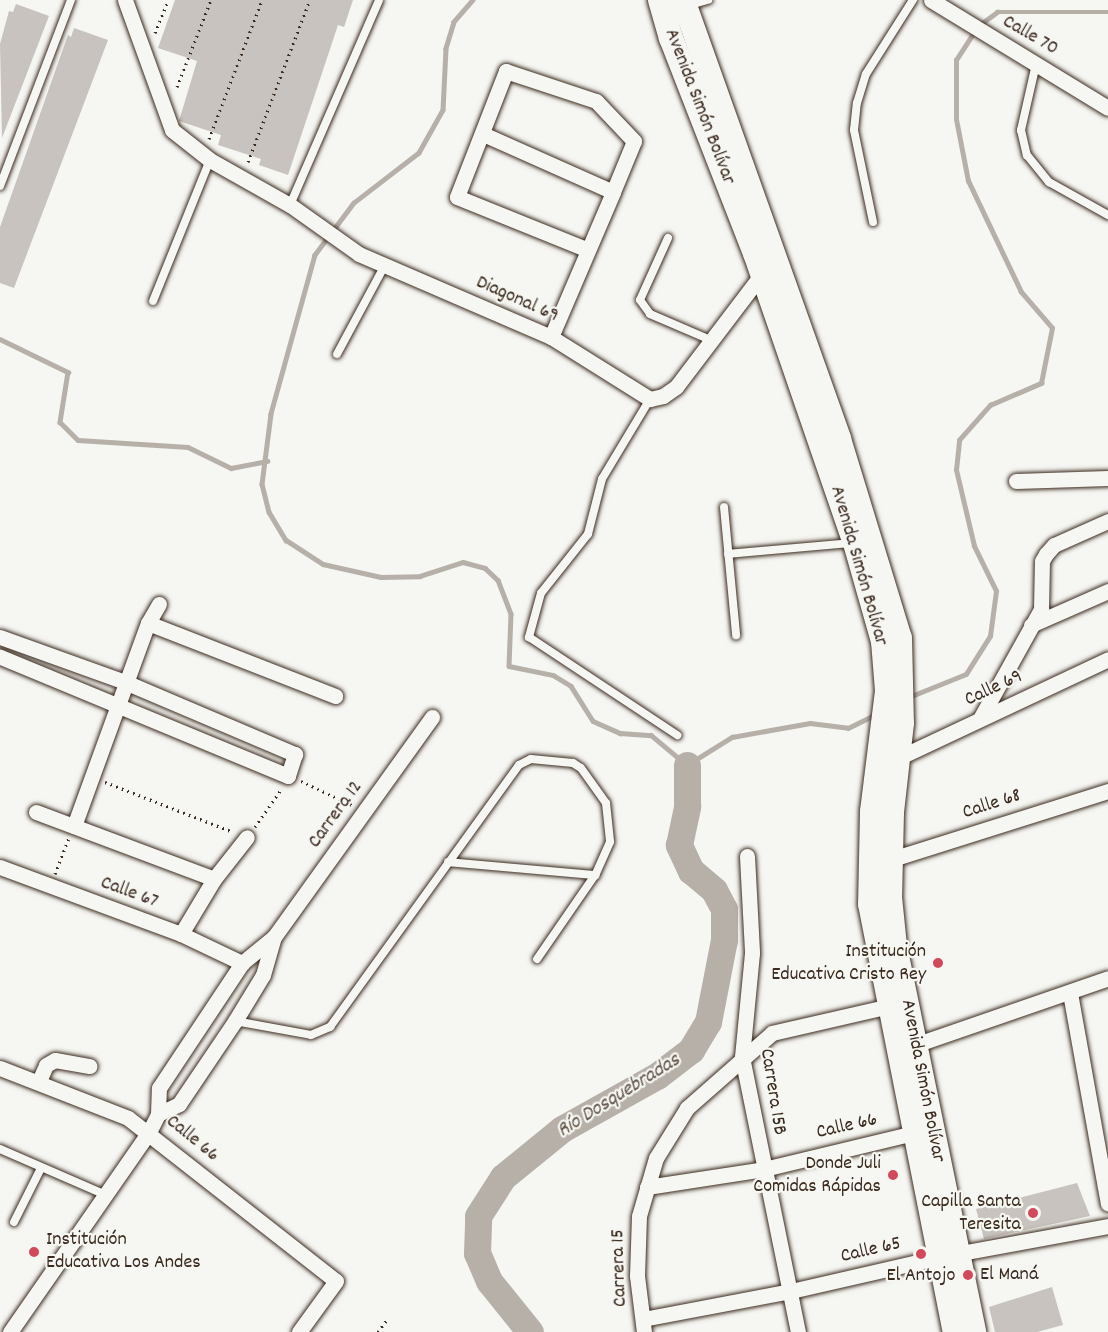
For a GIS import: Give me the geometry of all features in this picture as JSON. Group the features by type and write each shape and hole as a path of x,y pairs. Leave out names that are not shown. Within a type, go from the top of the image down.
{"main road":[{"name":"Avenida Simón Bolívar","path":"660,0 671,38 761,275 830,442 895,687"},
{"name":"Avenida Simón Bolívar","path":"684,3 830,442 900,638 894,723 898,758 889,860 895,945 915,1045 948,1255 955,1332"},
{"name":"Avenida Simón Bolívar","path":"894,723 869,862 870,904 914,1133 948,1255 974,1332"}],"street":[{"name":"Diagonal 69","path":"125,0 172,130 210,160 295,209 359,254 551,337 650,399"},
{"name":"Calle 70","path":"931,0 1108,108"},
{"path":"551,337 613,192 634,141 596,101 506,70 457,197 588,250"},
{"path":"483,134 613,192"},
{"path":"650,399 676,387 708,339 761,275"},
{"path":"1016,481 1108,478"},
{"path":"981,717 1041,609 1042,561 1046,554 1054,545 1108,521"},
{"path":"1031,625 1108,591"},
{"path":"74,826 147,623 159,604"},
{"path":"147,623 335,696"},
{"path":"0,637 125,682 295,754 288,776 0,657"},
{"name":"Calle 69","path":"898,758 1108,659"},
{"name":"Carrera 12","path":"18,1330 149,1132 158,1114 159,1088 242,963 274,937 432,717"},
{"name":"Calle 68","path":"889,860 1108,791"},
{"path":"36,812 214,879"},
{"path":"181,934 214,879 247,837"},
{"name":"Carrera 15B","path":"747,856 752,953 742,1057 798,1332"},
{"name":"Calle 67","path":"0,867 181,934 242,963"},
{"name":"Carrera 12","path":"158,1114 179,1104 235,1021 263,975 274,937"},
{"path":"915,1045 1108,978"},
{"path":"1070,993 1102,1120 1108,1204"},
{"path":"742,1057 772,1033 890,1006"},
{"name":"Carrera 15","path":"644,1325 637,1241 647,1187 656,1158 687,1108 742,1057"},
{"path":"39,1081 46,1065 55,1060 89,1066"},
{"name":"Calle 66","path":"0,1068 39,1081 128,1118 149,1132 336,1281 299,1332"},
{"name":"Calle 66","path":"647,1187 764,1168 914,1133"},
{"name":"Calle 65","path":"644,1325 948,1255 1108,1226"}],"lane":[{"path":"0,186 70,0"},
{"path":"295,209 379,0"},
{"path":"684,3 708,0"},
{"path":"873,222 854,130 856,103 866,74 914,0"},
{"path":"1036,63 1021,130 1027,155 1049,182 1108,215"},
{"path":"153,301 210,160"},
{"path":"668,238 640,300 650,314 708,339"},
{"path":"337,354 385,265"},
{"path":"650,399 602,479 588,534 541,593 529,638 677,735"},
{"path":"724,507 736,635"},
{"path":"728,554 855,543"},
{"path":"235,1021 311,1035 330,1027 519,765 531,759 562,762 581,768 606,803 610,842 595,875 537,959"},
{"path":"448,862 595,875"},
{"path":"0,1149 107,1196"},
{"path":"14,1222 41,1168"}],"path":[{"path":"155,33 168,0"},
{"path":"177,87 211,0"},
{"path":"209,139 261,0"},
{"path":"248,162 310,0"},
{"path":"93,777 247,837 280,794 288,776 365,810"},
{"path":"49,886 74,826"},
{"path":"378,1332 388,1318"}],"building":[{"path":"175,0 353,0 344,27 338,25 288,175 259,165 261,159 218,145 221,135 179,121 197,61 158,48"},
{"path":"16,4 49,16 2,138 0,44 9,11 13,12"},
{"path":"74,28 108,40 14,288 0,283 0,227 68,35 71,37"},
{"name":"Capilla Santa Teresita","path":"1077,1183 1090,1216 984,1239 976,1209"},
{"path":"1052,1287 1063,1325 1037,1332 995,1332 989,1307"}],"waterway":[{"path":"473,0 454,22 446,49 443,110 419,153 354,203 315,255 271,414 262,484 269,512 286,540 323,564 381,577 420,576 463,562 485,568 498,580 511,614 509,666 553,675 571,686 593,721 620,733 651,735 687,765 732,737 810,723 848,728 875,715"},
{"path":"909,697 966,674 990,636 996,591 974,546 956,470 959,440 990,405 1041,383 1052,328 1021,292 968,181 956,119 956,60 978,26 997,12 1108,12"},
{"path":"0,339 68,372 60,422 78,440 188,447 231,468 267,461"},
{"name":"Río Dosquebradas","path":"530,1332 489,1281 477,1253 478,1216 503,1177 562,1129 657,1076 691,1050 708,1022 724,940 724,909 714,890 691,871 679,845 687,806 687,765"}],"place":[{"name":"Institución Educativa Cristo Rey","path":"938,963"},
{"name":"Donde Juli Comidas Rápidas","path":"893,1175"},
{"name":"Capilla Santa Teresita","path":"1033,1213"},
{"name":"Institución Educativa Los Andes","path":"34,1252"},
{"name":"El Antojo","path":"921,1254"},
{"name":"El Maná","path":"968,1275"}]}
